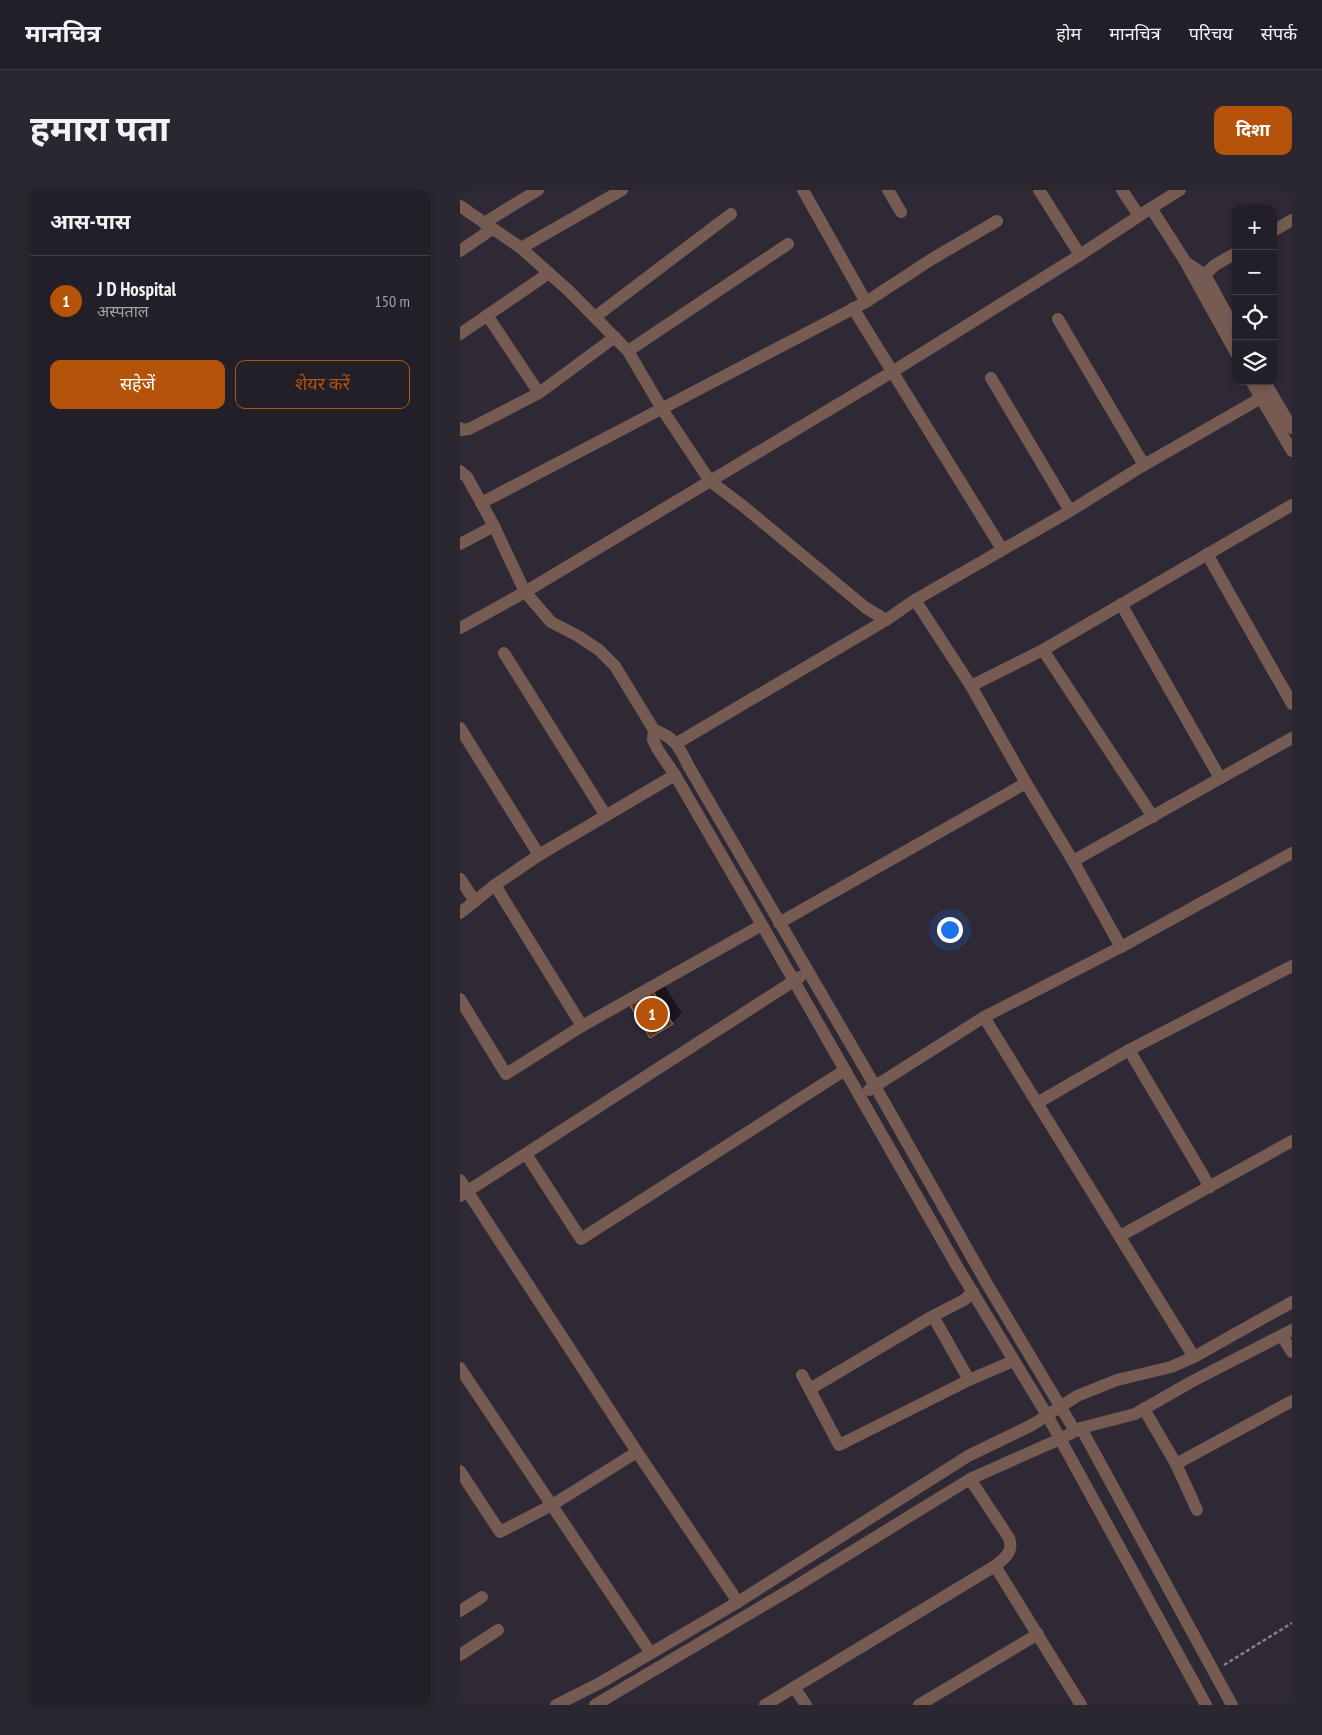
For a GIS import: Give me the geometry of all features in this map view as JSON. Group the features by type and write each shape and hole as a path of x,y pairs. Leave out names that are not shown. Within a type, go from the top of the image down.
{"street":[{"path":"460,250 488,226 538,190"},
{"path":"520,248 622,190"},
{"path":"803,190 866,302"},
{"path":"888,190 901,212"},
{"path":"1039,190 1080,255"},
{"path":"1122,190 1139,216"},
{"path":"460,628 525,592 892,372 1080,255 1180,190"},
{"path":"460,206 520,248 549,273 628,351 662,409 710,481 866,608 886,620"},
{"path":"1151,208 1185,262 1200,278 1232,325"},
{"path":"595,317 731,214"},
{"path":"1277,229 1292,220"},
{"path":"481,503 866,302 932,259 996,221"},
{"path":"628,351 788,244"},
{"path":"1200,278 1215,265 1232,255"},
{"path":"460,334 549,273"},
{"path":"1200,278 1232,345"},
{"path":"853,308 1002,549"},
{"path":"487,315 539,393"},
{"path":"1058,319 1144,465"},
{"path":"460,428 462,430 469,429 539,393 615,337"},
{"path":"991,378 1070,511"},
{"path":"1253,385 1292,451"},
{"path":"1266,385 1292,428"},
{"path":"677,743 886,620 915,600 1261,398"},
{"path":"460,471 466,477 494,526 525,592 551,622 578,636 599,650 615,666 654,730 653,740 658,750 675,775 762,925 972,1292 1047,1415 1206,1705"},
{"path":"970,686 1043,650 1292,505"},
{"path":"460,544 494,526"},
{"path":"1206,554 1292,704"},
{"path":"915,600 970,686 1073,861 1121,947"},
{"path":"1121,604 1220,778"},
{"path":"1043,650 1153,817"},
{"path":"504,653 606,816"},
{"path":"460,728 539,855"},
{"path":"654,730 664,733 677,743 689,767 809,972 987,1284 1061,1406 1078,1429 1232,1705"},
{"path":"1073,861 1292,738"},
{"path":"460,913 495,885 539,855 675,775"},
{"path":"779,923 1026,783"},
{"path":"860,1096 984,1017 1121,947 1292,853"},
{"path":"460,879 475,901"},
{"path":"495,885 582,1026"},
{"path":"460,999 506,1074 582,1026 762,925"},
{"path":"1038,1103 1129,1050 1292,966"},
{"path":"464,1194 809,972"},
{"path":"984,1017 1194,1357"},
{"path":"1129,1050 1210,1186"},
{"path":"526,1154 581,1239 846,1070"},
{"path":"1120,1236 1292,1141"},
{"path":"460,1180 464,1194 738,1602"},
{"path":"810,1389 933,1316 964,1300 972,1292"},
{"path":"556,1705 600,1683 738,1602 968,1456 1008,1437 1077,1396 1116,1380 1171,1367 1194,1357 1292,1302"},
{"path":"933,1316 969,1380"},
{"path":"595,1705 793,1588 970,1479 1060,1439 1078,1429 1135,1414 1191,1382 1287,1333 1292,1352"},
{"path":"802,1375 839,1445 969,1380 1013,1361"},
{"path":"460,1368 650,1652"},
{"path":"1176,1464 1292,1401"},
{"path":"1144,1409 1176,1464 1197,1510"},
{"path":"460,1471 500,1532 552,1505 637,1452"},
{"path":"765,1705 995,1566 1007,1556 1011,1544 1009,1538 970,1479"},
{"path":"995,1566 1081,1705"},
{"path":"460,1611 482,1597"},
{"path":"460,1655 498,1630"},
{"path":"919,1705 1038,1634"},
{"path":"794,1687 806,1705"}],"path":[{"path":"1214,1671 1292,1623"}],"building":[{"path":"651,988 673,1024 650,1038 628,1002"}],"place":[{"name":"J D Hospital","path":"652,1014"}]}
